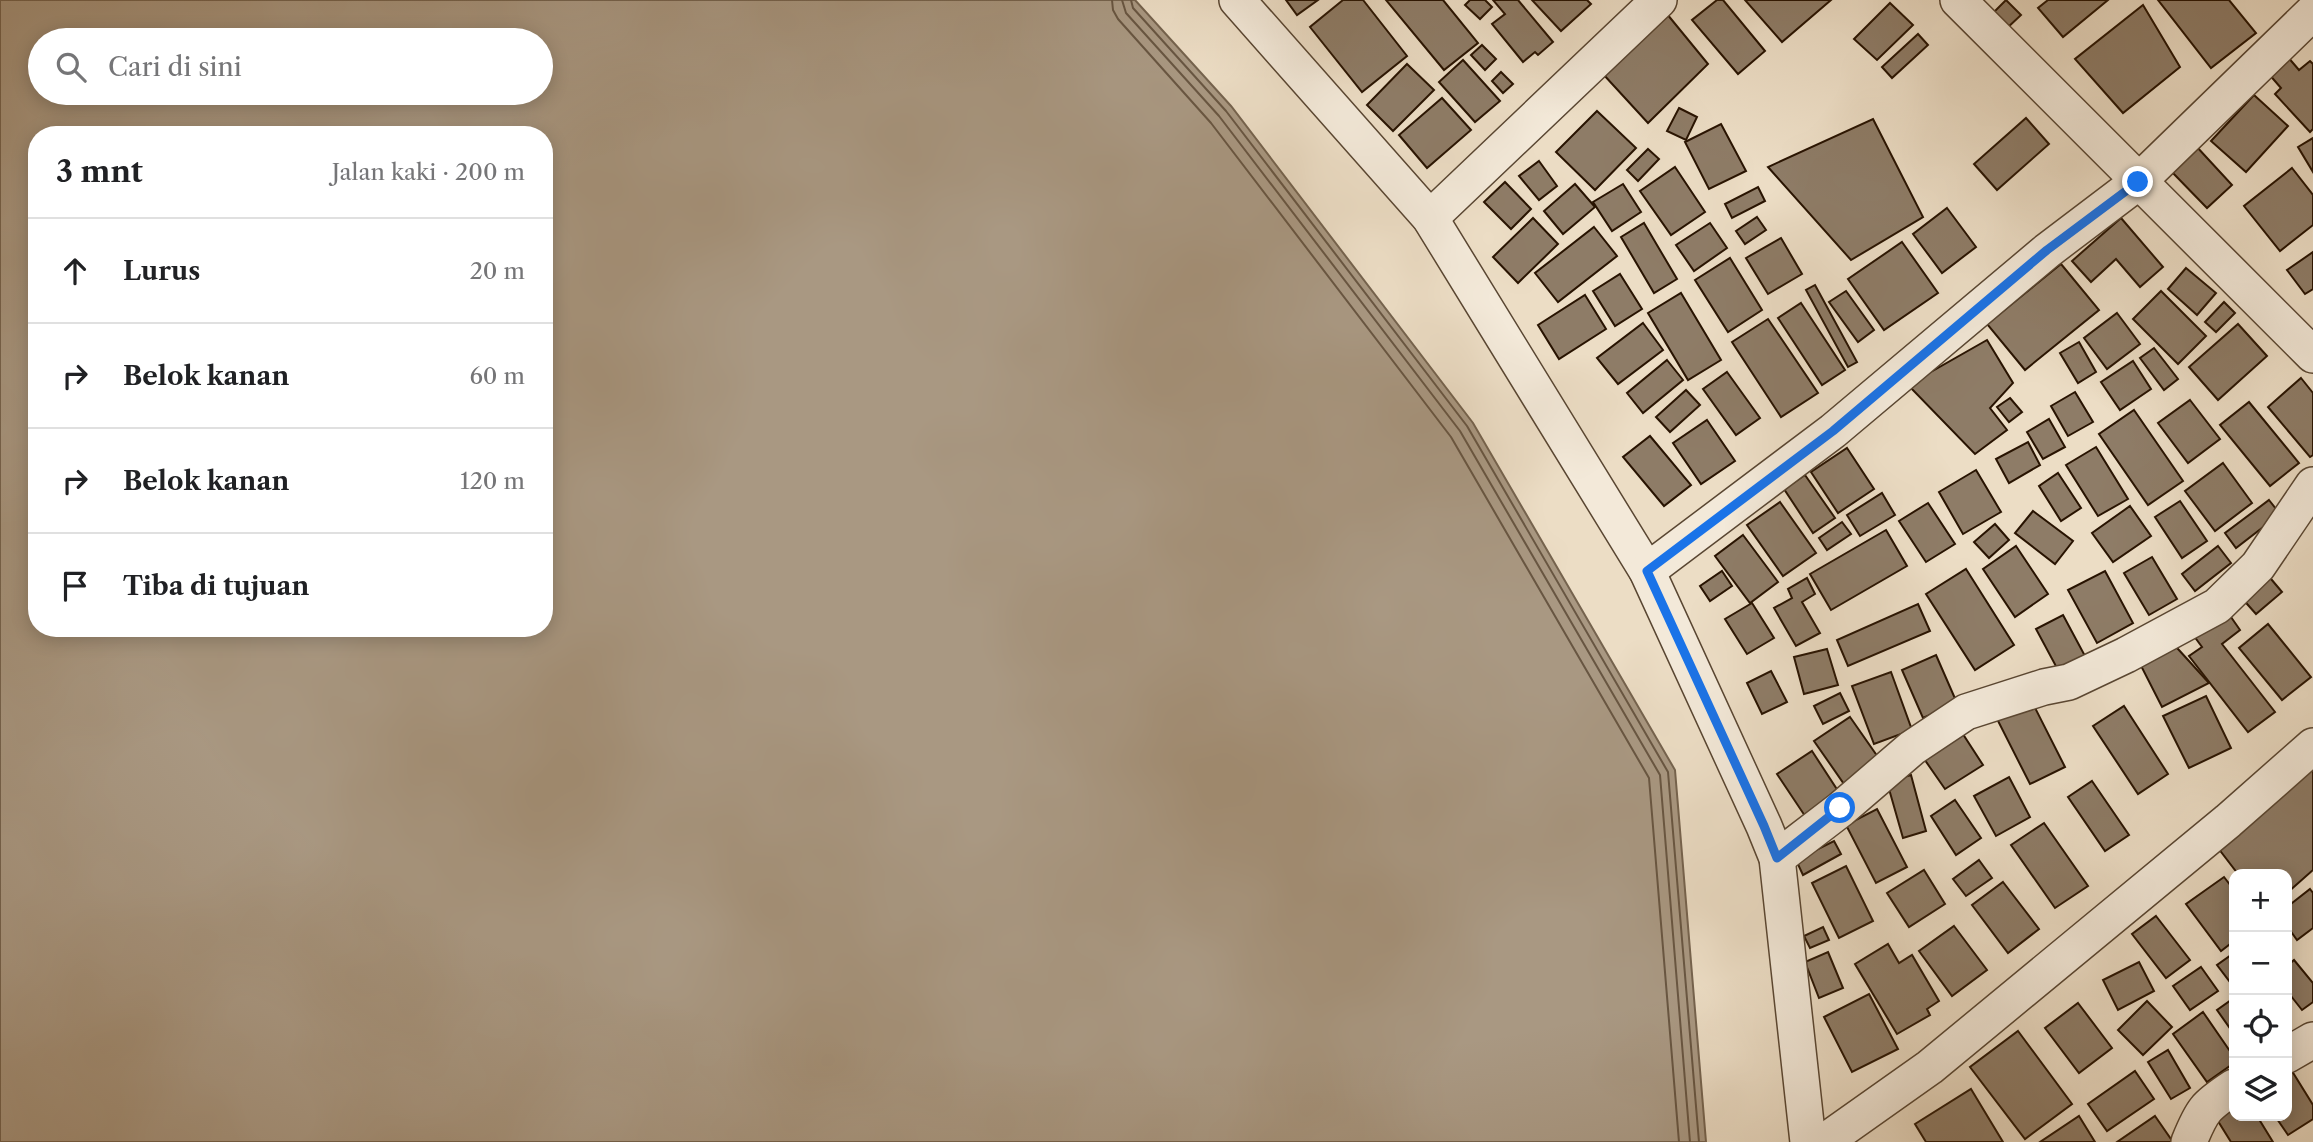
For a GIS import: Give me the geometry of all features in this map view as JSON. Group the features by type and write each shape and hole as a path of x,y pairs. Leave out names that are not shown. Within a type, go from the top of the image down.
{"street":[{"path":"1237,0 1430,219 1647,571 1777,858 1808,1142"},
{"path":"1430,219 1659,0"},
{"path":"1958,0 2313,355"},
{"path":"1647,571 1833,431 2047,250 2138,182 2313,12"},
{"path":"1777,858 1912,748 1966,712 2044,687 2069,682 2217,606 2258,566 2313,485"},
{"path":"1824,1142 1930,1067 2228,821 2313,746"},
{"path":"2292,1052 2313,1040"},
{"path":"2189,1142 2199,1116 2209,1103 2229,1090"}],"water":[{"path":"0,0 1135,0 1231,106 1473,423 1675,770 1706,1142 0,1142"}],"building":[{"path":"1286,0 1318,0 1297,15"},
{"path":"1343,0 1363,0 1407,56 1362,92 1310,27"},
{"path":"1386,0 1443,0 1478,43 1444,70"},
{"path":"1470,0 1485,0 1492,7 1480,19 1465,5"},
{"path":"1493,0 1518,0 1553,42 1538,55 1535,52 1523,62 1492,24 1505,14"},
{"path":"1532,0 1587,0 1591,4 1561,31"},
{"path":"1717,0 1723,0 1765,51 1738,74 1692,20"},
{"path":"1745,0 1831,0 1782,42"},
{"path":"2006,0 2021,15 2006,29 1992,14"},
{"path":"2048,0 2108,0 2063,37 2038,8"},
{"path":"2158,0 2229,0 2256,33 2211,68"},
{"path":"1890,3 1913,25 1877,60 1854,39"},
{"path":"2143,5 2180,67 2123,113 2075,59"},
{"path":"1667,14 1708,64 1648,123 1603,74"},
{"path":"1918,34 1928,45 1892,78 1882,67"},
{"path":"1482,45 1496,59 1485,70 1471,55"},
{"path":"2287,56 2299,70 2310,61 2313,64 2313,129 2310,132 2275,94 2281,88 2268,73"},
{"path":"1463,60 1500,101 1475,122 1439,82"},
{"path":"1407,64 1434,90 1393,131 1367,105"},
{"path":"1501,72 1513,84 1503,93 1492,81"},
{"path":"2254,95 2288,126 2246,172 2211,141"},
{"path":"1442,98 1471,130 1427,168 1399,135"},
{"path":"1679,108 1697,117 1686,140 1667,131"},
{"path":"1597,111 1636,148 1595,190 1556,152"},
{"path":"2026,118 2049,144 1997,190 1974,164"},
{"path":"1873,119 1923,217 1851,260 1768,167"},
{"path":"1721,124 1746,171 1709,189 1685,142"},
{"path":"2313,138 2313,172 2298,147"},
{"path":"2196,146 2232,185 2207,208 2170,170"},
{"path":"1648,149 1659,159 1638,181 1627,170"},
{"path":"1539,161 1557,186 1539,200 1519,176"},
{"path":"1675,167 1705,212 1671,235 1640,191"},
{"path":"2292,168 2313,195 2313,225 2280,251 2244,206"},
{"path":"1505,182 1531,209 1511,229 1484,202"},
{"path":"1575,184 1595,207 1563,234 1544,211"},
{"path":"1623,184 1641,212 1612,231 1593,202"},
{"path":"1758,187 1765,201 1732,218 1725,204"},
{"path":"1947,208 1976,247 1942,273 1913,234"},
{"path":"1757,217 1766,230 1745,244 1736,231"},
{"path":"1533,218 1558,244 1518,283 1493,257"},
{"path":"2121,218 2163,267 2140,287 2116,259 2091,282 2072,261"},
{"path":"1644,223 1677,279 1654,293 1621,237"},
{"path":"1710,223 1727,248 1694,271 1676,245"},
{"path":"1594,227 1617,256 1558,302 1535,273"},
{"path":"1781,238 1802,274 1768,294 1746,258"},
{"path":"1902,242 1938,293 1884,330 1848,279"},
{"path":"2313,252 2313,289 2305,294 2287,270"},
{"path":"1730,258 1762,310 1728,332 1695,280"},
{"path":"2061,264 2099,310 2025,370 1987,324"},
{"path":"2186,268 2216,293 2197,315 2168,289"},
{"path":"1620,274 1642,309 1615,326 1593,291"},
{"path":"1815,285 1857,362 1848,367 1806,290"},
{"path":"1846,291 1874,330 1858,342 1829,302"},
{"path":"2161,291 2206,336 2178,364 2133,319"},
{"path":"1681,293 1721,360 1688,380 1648,313"},
{"path":"1585,295 1606,329 1559,359 1538,325"},
{"path":"2224,302 2235,313 2216,332 2205,322"},
{"path":"1801,303 1845,370 1822,385 1778,318"},
{"path":"2117,313 2140,344 2107,369 2084,338"},
{"path":"1768,319 1818,393 1781,417 1732,342"},
{"path":"1643,323 1663,350 1618,384 1597,358"},
{"path":"2238,324 2267,356 2218,400 2189,367"},
{"path":"1987,340 2013,383 1990,408 2007,430 1975,454 1908,385"},
{"path":"2079,342 2096,372 2078,383 2060,353"},
{"path":"2154,348 2178,379 2164,390 2140,358"},
{"path":"1667,360 1683,380 1643,413 1627,393"},
{"path":"2133,361 2151,389 2120,410 2101,382"},
{"path":"1727,372 1760,418 1736,435 1703,389"},
{"path":"2301,378 2313,393 2313,455 2310,457 2268,407"},
{"path":"1686,390 1700,405 1670,432 1656,417"},
{"path":"2075,392 2093,422 2068,436 2051,406"},
{"path":"2010,398 2022,412 2009,422 1997,407"},
{"path":"2190,400 2220,439 2188,463 2158,423"},
{"path":"2249,402 2299,463 2270,486 2220,425"},
{"path":"2134,410 2183,481 2148,505 2099,434"},
{"path":"2049,419 2065,447 2043,459 2027,432"},
{"path":"1707,420 1735,461 1701,484 1673,443"},
{"path":"1650,436 1691,485 1664,506 1623,457"},
{"path":"2028,442 2040,465 2009,483 1996,459"},
{"path":"2096,447 2128,499 2098,516 2066,465"},
{"path":"1847,448 1874,489 1838,513 1811,472"},
{"path":"2223,463 2252,503 2215,531 2185,491"},
{"path":"1976,470 2001,512 1963,534 1939,492"},
{"path":"2058,473 2081,508 2061,521 2039,486"},
{"path":"1805,475 1835,518 1813,533 1784,489"},
{"path":"1882,493 1895,515 1860,536 1847,515"},
{"path":"2269,500 2280,514 2236,548 2225,533"},
{"path":"2180,501 2207,541 2182,558 2155,517"},
{"path":"1780,502 1816,553 1783,576 1747,525"},
{"path":"1928,503 1955,544 1926,562 1899,521"},
{"path":"2130,506 2151,536 2113,562 2092,533"},
{"path":"2033,511 2073,541 2055,564 2015,533"},
{"path":"1842,522 1851,534 1827,550 1819,538"},
{"path":"1995,524 2009,540 1989,558 1974,542"},
{"path":"1886,530 1907,566 1831,610 1810,574"},
{"path":"1743,535 1778,582 1750,603 1715,556"},
{"path":"2016,546 2048,594 2015,617 1983,569"},
{"path":"2218,546 2231,563 2195,591 2182,574"},
{"path":"2152,557 2177,599 2149,615 2124,573"},
{"path":"1966,569 2014,645 1975,670 1926,594"},
{"path":"1722,571 1732,586 1710,601 1700,586"},
{"path":"2105,571 2133,623 2097,643 2068,590"},
{"path":"2266,573 2282,592 2256,614 2240,596"},
{"path":"1807,578 1815,594 1802,602 1820,633 1796,646 1774,608 1792,598 1788,589"},
{"path":"1752,603 1774,638 1747,654 1725,619"},
{"path":"1918,604 1930,631 1848,666 1837,640"},
{"path":"2224,607 2240,630 2222,644 2275,712 2248,732 2189,656 2202,647 2191,632"},
{"path":"2063,615 2085,656 2058,670 2036,629"},
{"path":"2268,624 2311,677 2282,700 2239,648"},
{"path":"2168,638 2209,683 2162,707 2135,654"},
{"path":"1827,649 1838,685 1804,694 1794,657"},
{"path":"1936,655 1957,703 1923,718 1902,670"},
{"path":"1771,671 1787,702 1762,714 1747,683"},
{"path":"1891,672 1912,730 1874,744 1852,686"},
{"path":"1840,693 1849,711 1823,724 1814,706"},
{"path":"2028,694 2065,767 2030,784 1993,711"},
{"path":"2206,696 2231,748 2189,768 2163,716"},
{"path":"2124,706 2168,774 2138,794 2093,726"},
{"path":"1850,717 1880,760 1844,784 1814,741"},
{"path":"1959,728 1983,765 1945,789 1920,753"},
{"path":"1812,751 1840,794 1805,816 1777,774"},
{"path":"2313,769 2313,870 2292,889 2292,869 2234,869 2215,844"},
{"path":"1911,775 1926,831 1903,838 1887,782"},
{"path":"2009,777 2030,817 1996,836 1974,796"},
{"path":"2092,781 2129,835 2105,851 2068,797"},
{"path":"1955,800 1981,838 1956,855 1931,816"},
{"path":"1877,809 1907,867 1876,883 1846,825"},
{"path":"2044,823 2088,886 2055,908 2011,845"},
{"path":"1834,841 1841,854 1803,875 1796,860"},
{"path":"1979,860 1992,878 1966,896 1953,879"},
{"path":"1846,866 1873,921 1839,938 1812,883"},
{"path":"1924,870 1945,904 1909,927 1887,893"},
{"path":"2224,877 2229,884 2229,945 2221,951 2186,904"},
{"path":"2003,882 2039,929 2008,953 1972,905"},
{"path":"2310,889 2313,893 2313,928 2297,940 2292,933 2292,903"},
{"path":"2156,916 2190,960 2166,978 2132,934"},
{"path":"1954,926 1987,970 1952,996 1919,951"},
{"path":"1823,927 1829,940 1810,948 1804,936"},
{"path":"1888,944 1899,963 1912,955 1939,1001 1927,1009 1930,1015 1897,1034 1855,964"},
{"path":"1828,952 1843,988 1819,998 1805,962"},
{"path":"2229,957 2229,981 2217,965"},
{"path":"2294,960 2313,983 2313,1002 2302,1010 2292,997"},
{"path":"2139,962 2154,991 2118,1010 2103,980"},
{"path":"2201,967 2218,991 2190,1010 2173,986"},
{"path":"1869,994 1898,1049 1852,1072 1824,1017"},
{"path":"2147,1001 2172,1027 2143,1055 2118,1030"},
{"path":"2229,1002 2229,1027 2217,1010"},
{"path":"2078,1003 2112,1048 2079,1073 2045,1028"},
{"path":"2203,1012 2229,1050 2229,1067 2207,1082 2173,1034"},
{"path":"2018,1031 2072,1104 2025,1139 1970,1067"},
{"path":"2168,1050 2190,1088 2171,1099 2148,1062"},
{"path":"2135,1071 2154,1099 2107,1131 2088,1104"},
{"path":"2292,1071 2313,1105 2313,1119 2288,1135 2278,1121 2292,1121"},
{"path":"1971,1089 2003,1142 1926,1142 1915,1124"},
{"path":"2229,1102 2229,1121 2260,1121 2273,1142 2231,1142 2213,1113"},
{"path":"2079,1116 2095,1142 2040,1142"},
{"path":"2155,1116 2173,1142 2117,1142"}],"route":[{"path":"1840,808 1777,858 1647,571 1833,431 2047,250 2138,182"}]}
